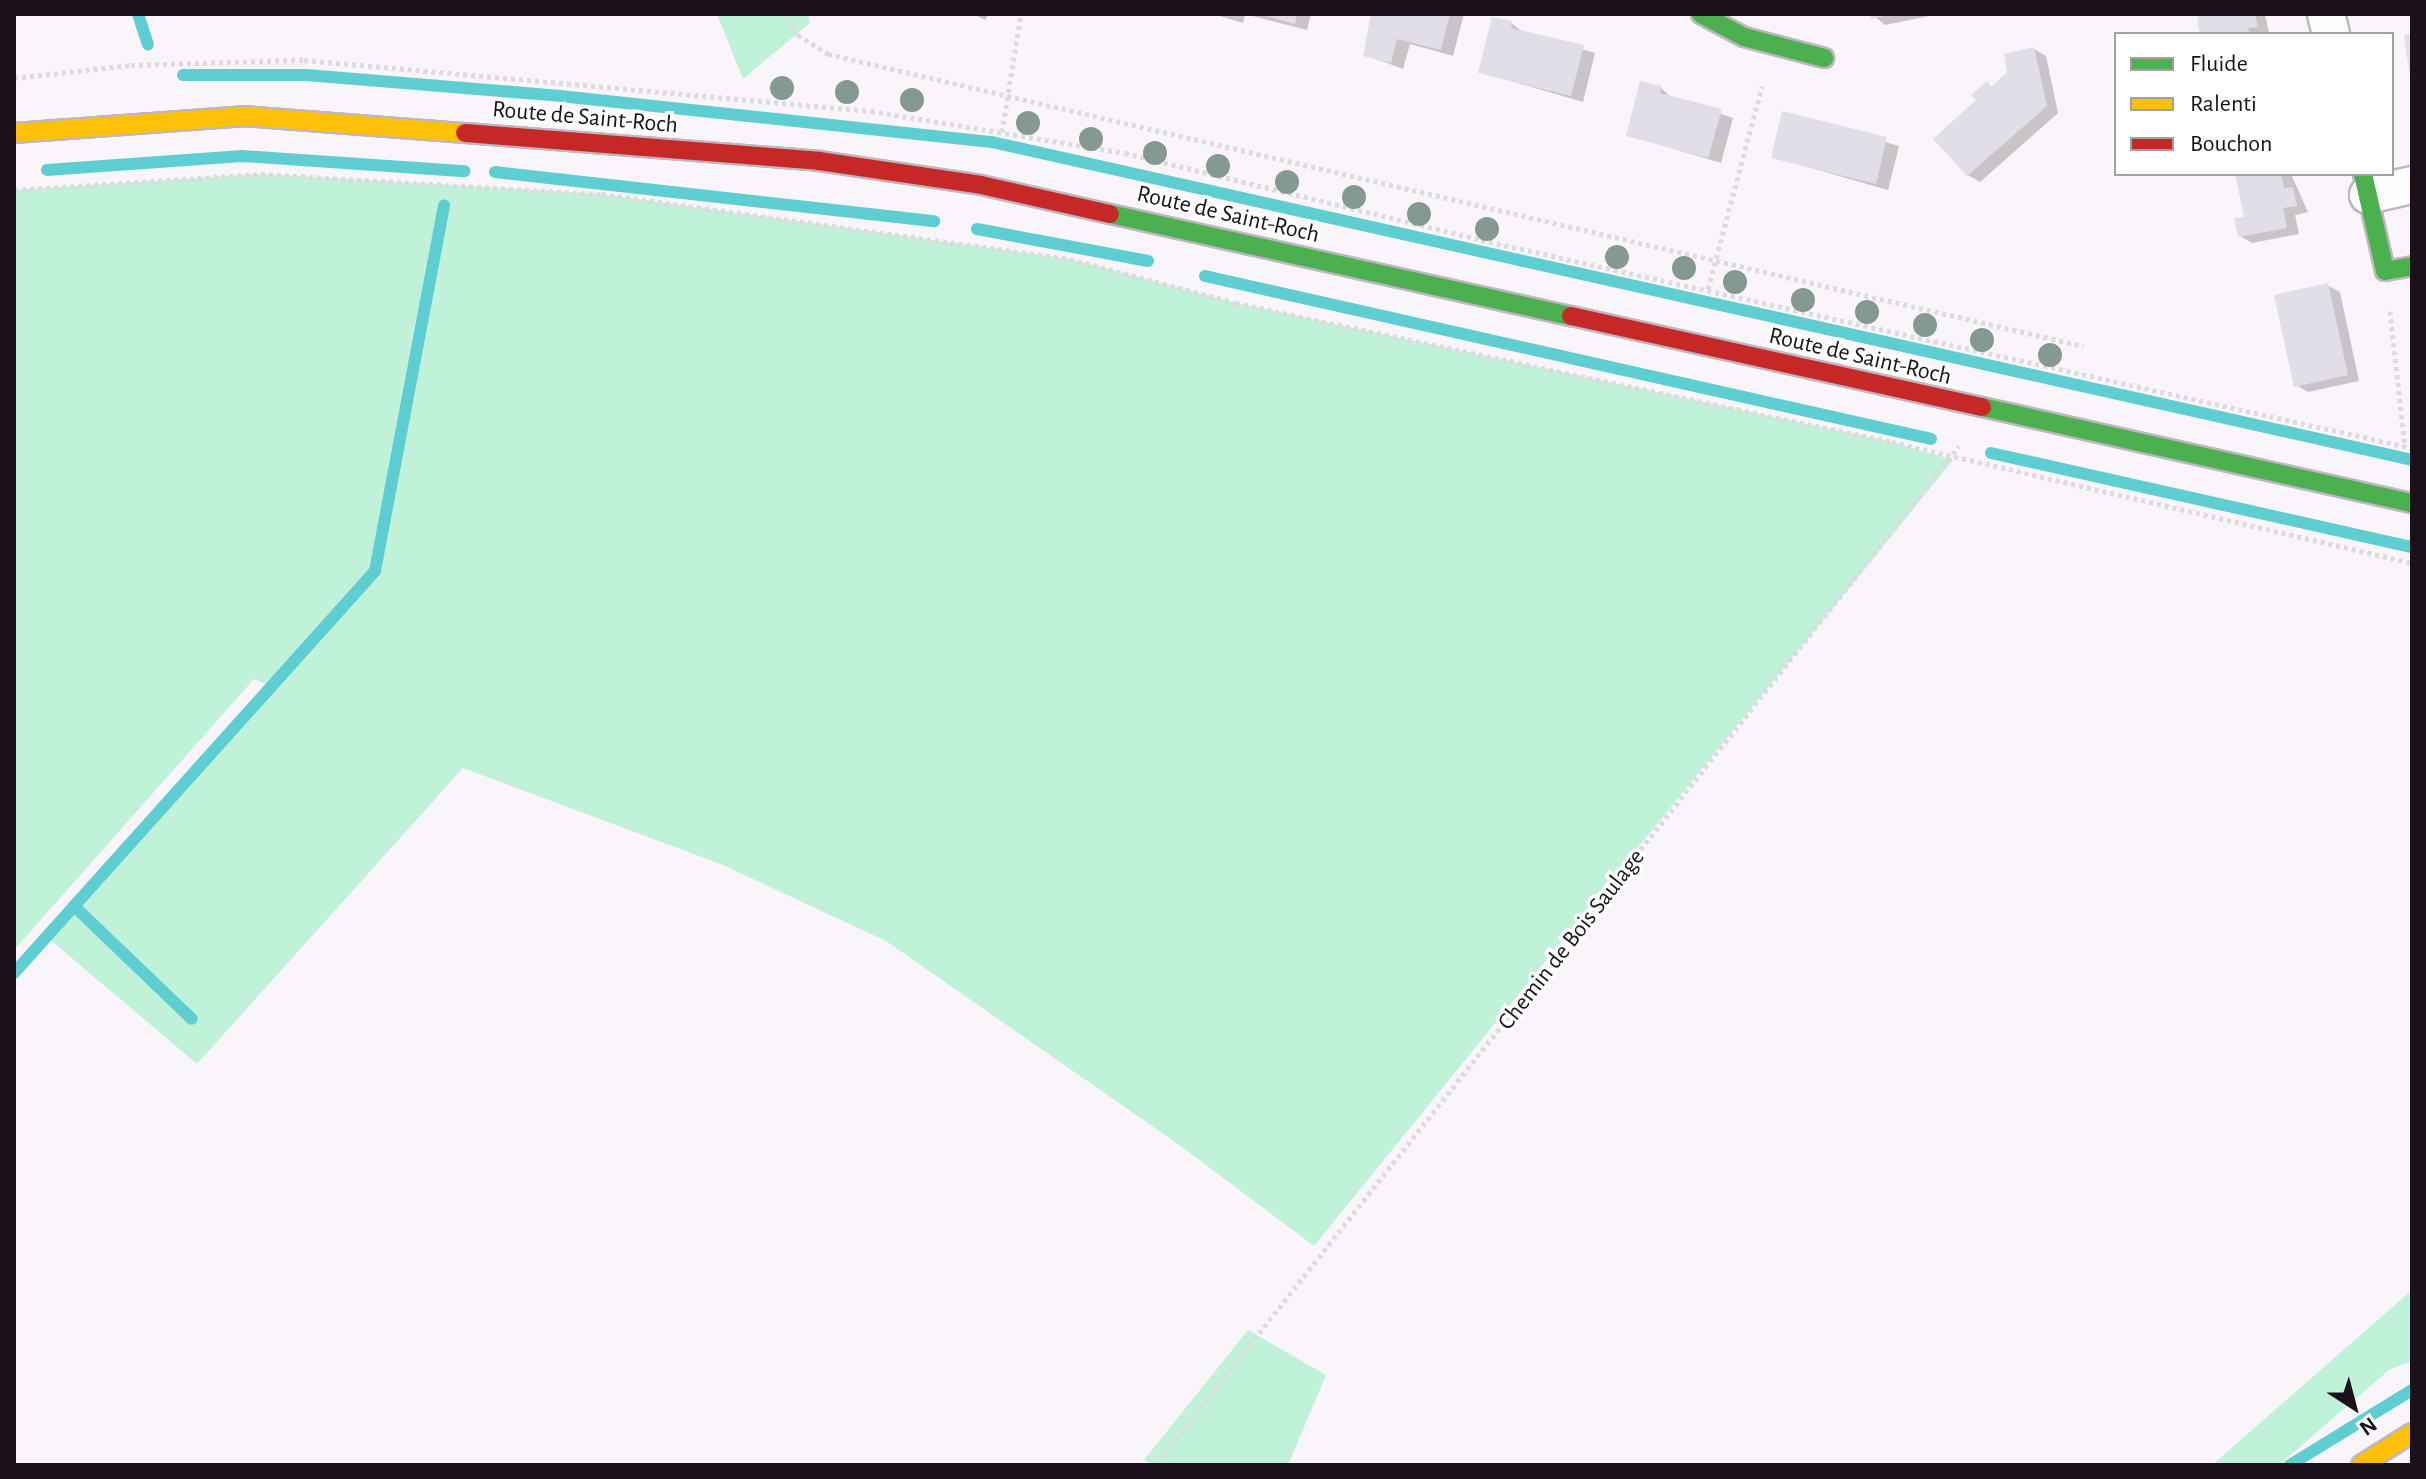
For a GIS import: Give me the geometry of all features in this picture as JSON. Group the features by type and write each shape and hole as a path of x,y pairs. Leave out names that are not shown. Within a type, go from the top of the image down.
{"street":[{"path":"1701,14 1772,46 1824,58"},
{"name":"Route de Saint-Roch","path":"14,133 243,116 819,161 981,185 2412,503"},
{"path":"2412,185 2365,184 2385,271 2412,266"},
{"path":"2361,1465 2412,1433"}],"path":[{"path":"782,14 798,35 828,54 1010,93 1217,147 2083,346"},
{"path":"1002,132 1010,93 1011,54 1021,14"},
{"path":"1708,289 1772,46"},
{"path":"14,190 317,176 602,194 858,226 1070,259 1236,303 1892,442 1953,460 2093,488 2412,563"},
{"path":"2385,271 2405,446"},
{"name":"Chemin de Bois Saulage","path":"1155,1465 1953,460 1976,407"}],"green space":[{"path":"717,14 808,14 810,23 743,79"},
{"path":"261,174 602,194 1070,259 1236,303 1892,442 1953,460 1314,1246 1178,1144 886,941 723,865 463,768 197,1064 47,937 268,685 254,679 14,950 14,190"},
{"path":"2412,1290 2412,1361 2389,1370 2279,1465 2212,1465"},
{"path":"1248,1330 1326,1375 1288,1465 1154,1465 1144,1460"}],"building":[{"path":"1259,14 1297,14 1295,24"},
{"path":"1371,14 1450,14 1441,50 1397,39 1391,63 1363,56"},
{"path":"1870,14 1889,14 1889,15 1871,19"},
{"path":"2255,14 2258,27 2248,28 2249,32 2200,32 2197,17"},
{"path":"1492,17 1512,21 1511,28 1584,45 1571,96 1478,73"},
{"path":"2412,33 2412,85 2411,85 2404,35"},
{"path":"2034,47 2047,106 1967,176 1933,139 1976,100 1971,95 1987,81 1991,87 2007,72 2004,54"},
{"path":"1640,81 1662,86 1660,93 1722,109 1708,158 1626,136"},
{"path":"1782,111 1887,137 1876,184 1771,158"},
{"path":"2235,176 2281,176 2284,188 2293,187 2297,206 2283,208 2287,228 2238,237 2234,218 2244,217"},
{"path":"2328,283 2348,375 2294,387 2274,295"}],"waterway":[{"path":"138,14 148,44"},
{"path":"183,75 306,75 560,96 992,142 2412,460"},
{"path":"47,170 242,156 464,171"},
{"path":"495,172 934,221"},
{"path":"14,973 375,571 444,205"},
{"path":"977,229 1148,261"},
{"path":"1205,276 1931,439"},
{"path":"1991,453 2412,547"},
{"path":"74,906 192,1019"},
{"path":"2290,1465 2412,1390"}],"traffic: fast":[{"path":"1701,14 1744,37 1824,58"},
{"path":"2363,176 2385,271 2412,266"},
{"path":"1110,214 1571,316"},
{"path":"1982,407 2412,503"}],"traffic: slow":[{"path":"14,133 243,116 465,133"},
{"path":"2361,1465 2412,1433"}],"traffic: jam":[{"path":"465,133 819,161 981,185 1110,214"},
{"path":"1571,316 1982,407"}]}
